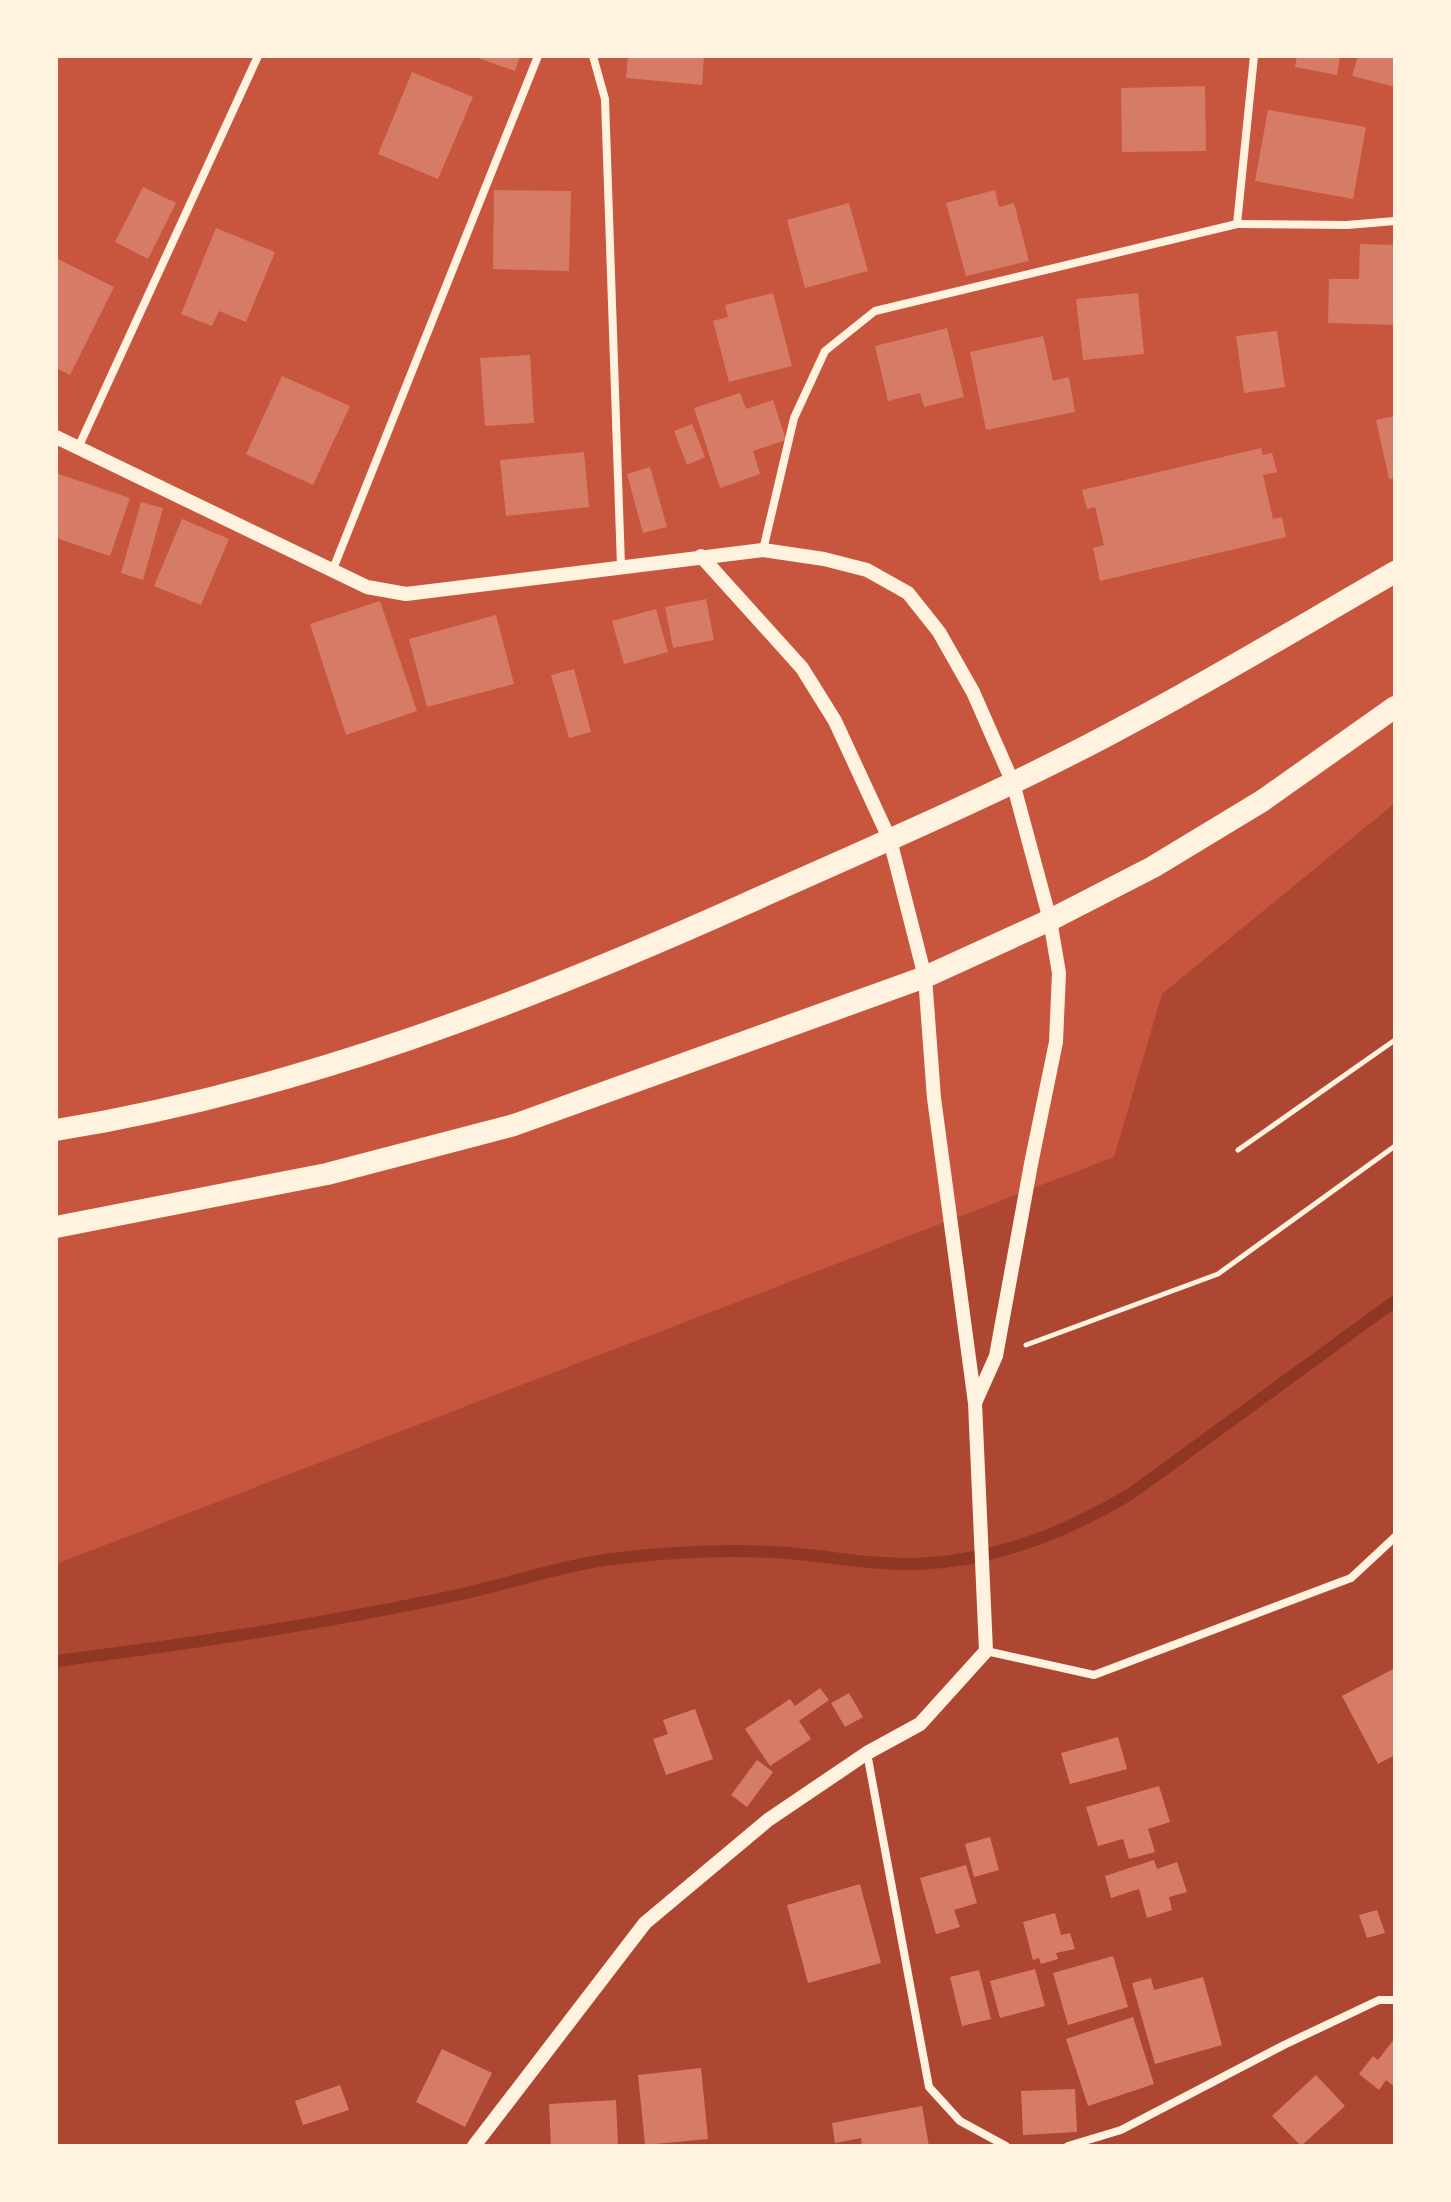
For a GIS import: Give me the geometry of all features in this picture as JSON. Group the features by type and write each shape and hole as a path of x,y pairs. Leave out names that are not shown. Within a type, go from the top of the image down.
{"highway":[{"path":"56,1130 107,1122 310,1072 440,1030 569,981 1013,783 1135,721 1395,572"},
{"path":"56,1227 327,1174 514,1125 925,977 1050,920 1153,867 1262,801 1395,707"}],"street":[{"path":"77,449 258,56"},
{"path":"333,569 538,56"},
{"path":"593,56 605,99 621,566"},
{"path":"1237,224 1254,56"},
{"path":"763,550 794,418 825,351 875,311 1237,224 1347,225 1395,221"},
{"path":"56,437 367,587 406,594 763,550 824,559 867,570 908,593 939,632 973,692 1013,783 1050,920 1059,973 1056,1042 996,1356 975,1403"},
{"path":"474,2146 645,1923 768,1820 867,1753 920,1724 986,1651 975,1403 934,1098 925,977 890,840 835,721 802,668 701,556"},
{"path":"986,1651 1094,1675 1351,1578 1395,1537"},
{"path":"867,1753 929,2087 960,2121 1006,2146"},
{"path":"1068,2146 1121,2130 1284,2045 1379,2000 1395,2000"}],"path":[{"path":"1238,1150 1395,1040"},
{"path":"996,1356 1218,1274 1395,1146"}],"shaded area":[{"path":"1395,803 1395,2146 56,2146 56,1564 1114,1157 1162,994"}],"building":[{"path":"472,56 520,56 515,71"},
{"path":"628,56 704,56 702,85 626,78"},
{"path":"1297,56 1340,56 1337,75 1295,67"},
{"path":"1358,56 1395,56 1395,87 1352,76"},
{"path":"412,72 473,97 438,179 378,154"},
{"path":"1205,86 1206,151 1122,152 1121,88"},
{"path":"1268,110 1366,127 1353,199 1255,181"},
{"path":"143,187 176,203 148,259 115,242"},
{"path":"494,190 571,191 569,271 493,269"},
{"path":"995,190 999,207 1014,203 1029,261 966,276 946,203"},
{"path":"849,203 868,271 805,288 787,220"},
{"path":"216,228 275,252 246,322 219,311 212,326 181,314"},
{"path":"1360,244 1395,245 1395,325 1328,323 1329,279 1359,279"},
{"path":"56,258 114,287 70,375 56,368"},
{"path":"773,293 792,366 729,382 713,321 728,317 725,305"},
{"path":"1138,293 1144,354 1083,360 1076,299"},
{"path":"947,328 964,397 924,407 920,393 888,401 875,346"},
{"path":"1277,331 1285,387 1244,393 1236,336"},
{"path":"1043,336 1053,381 1069,377 1075,412 986,430 970,352"},
{"path":"530,355 534,423 485,426 480,358"},
{"path":"282,376 350,406 313,485 246,454"},
{"path":"740,393 746,409 773,400 786,440 753,451 760,474 720,488 694,408"},
{"path":"1395,416 1395,478 1389,479 1376,420"},
{"path":"692,424 705,457 687,465 674,431"},
{"path":"1261,448 1263,455 1272,453 1277,472 1263,475 1273,519 1282,517 1286,537 1100,581 1093,548 1104,545 1095,507 1087,509 1082,490"},
{"path":"584,452 589,507 506,516 500,460"},
{"path":"650,467 667,527 643,533 627,474"},
{"path":"56,473 130,498 110,556 56,538"},
{"path":"141,502 163,508 143,580 121,573"},
{"path":"182,519 229,539 201,605 154,586"},
{"path":"706,599 714,640 673,648 665,607"},
{"path":"380,601 417,711 346,735 310,624"},
{"path":"656,609 668,652 624,664 612,621"},
{"path":"496,615 514,684 427,707 409,639"},
{"path":"574,669 591,732 569,738 551,675"},
{"path":"1395,1668 1395,1755 1378,1764 1342,1696"},
{"path":"820,1688 829,1700 799,1721 811,1739 770,1766 745,1729 790,1699 795,1706"},
{"path":"849,1693 863,1717 845,1727 831,1703"},
{"path":"695,1709 713,1759 666,1775 653,1739 668,1734 663,1720"},
{"path":"1118,1737 1127,1769 1070,1784 1061,1753"},
{"path":"757,1760 773,1772 747,1807 731,1795"},
{"path":"1159,1786 1170,1822 1148,1829 1155,1852 1129,1859 1123,1839 1098,1846 1086,1807"},
{"path":"990,1837 999,1870 974,1877 965,1844"},
{"path":"1154,1860 1157,1869 1177,1862 1187,1892 1169,1897 1172,1910 1147,1918 1139,1889 1111,1898 1105,1876"},
{"path":"966,1865 977,1903 954,1910 960,1927 936,1934 920,1878"},
{"path":"860,1884 881,1963 808,1983 787,1905"},
{"path":"1377,1910 1385,1933 1367,1938 1359,1915"},
{"path":"1055,1913 1061,1935 1070,1933 1075,1949 1056,1953 1058,1959 1041,1964 1039,1958 1033,1960 1023,1922"},
{"path":"1113,1956 1128,2007 1068,2025 1053,1973"},
{"path":"1035,1969 1045,2006 1000,2018 990,1981"},
{"path":"979,1970 991,2019 962,2026 950,1977"},
{"path":"1203,1977 1222,2045 1155,2064 1132,1983 1151,1978 1154,1990"},
{"path":"1133,2017 1154,2084 1088,2106 1066,2039"},
{"path":"1395,2038 1395,2087 1386,2080 1379,2090 1359,2074 1373,2056 1378,2060"},
{"path":"442,2049 492,2073 465,2127 416,2102"},
{"path":"701,2068 708,2139 645,2145 638,2075"},
{"path":"1316,2075 1345,2106 1301,2146 1272,2116"},
{"path":"340,2085 349,2110 303,2125 295,2101"},
{"path":"1075,2089 1077,2132 1023,2135 1021,2091"},
{"path":"616,2100 618,2146 551,2146 549,2104"},
{"path":"922,2106 929,2146 862,2146 861,2138 835,2143 832,2123"}],"waterway":[{"path":"56,1661 209,1640 361,1614 462,1594 580,1564 621,1558 738,1551 917,1564 946,1562 1002,1551 1082,1521 1132,1493 1395,1301"}]}
